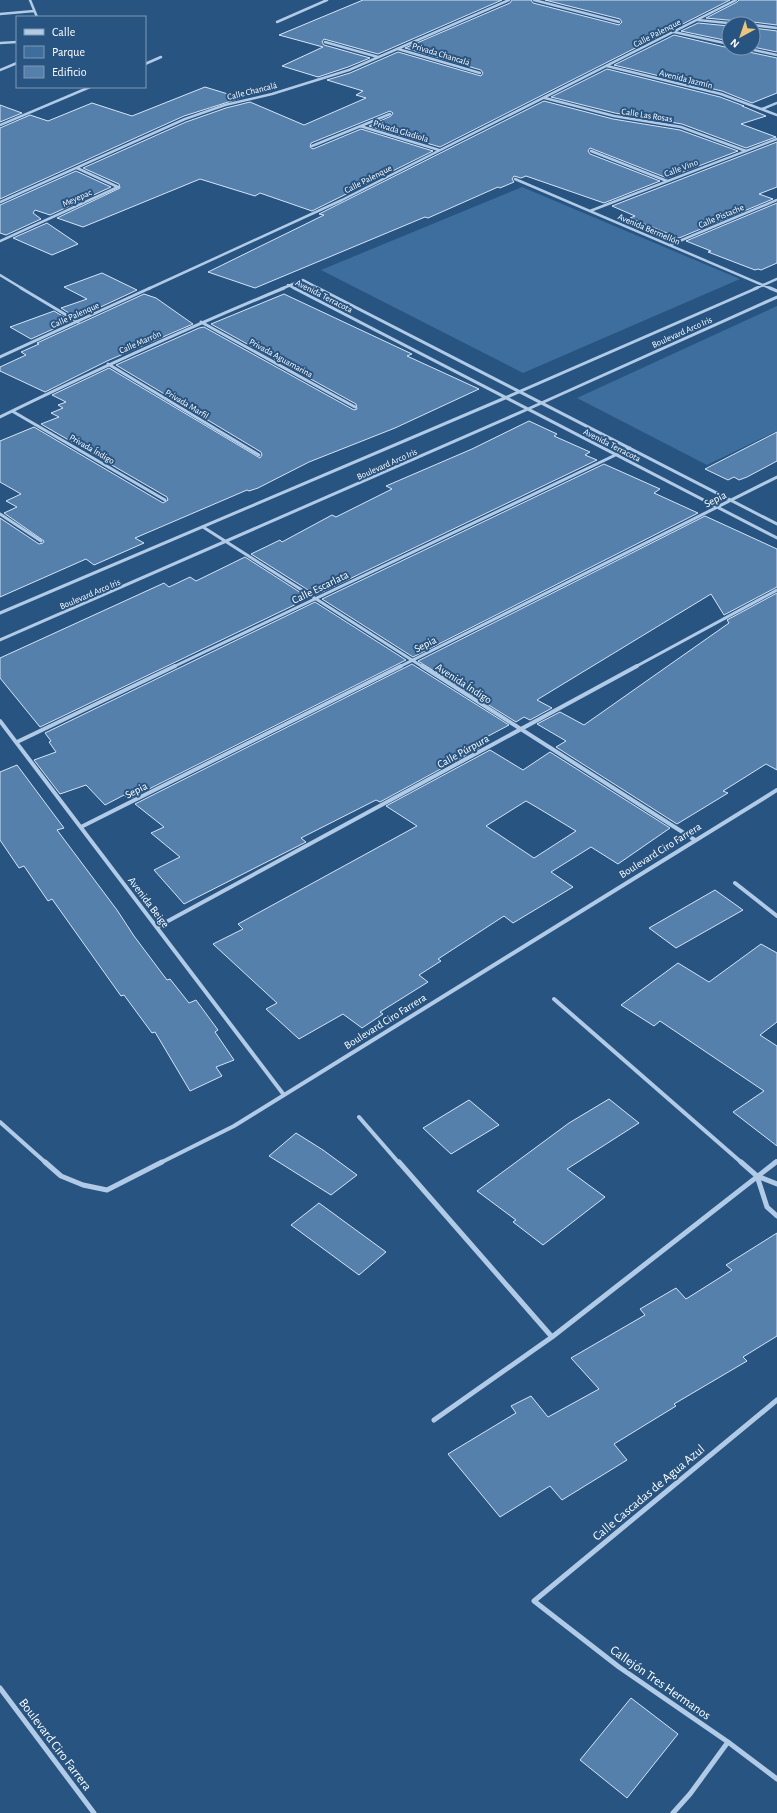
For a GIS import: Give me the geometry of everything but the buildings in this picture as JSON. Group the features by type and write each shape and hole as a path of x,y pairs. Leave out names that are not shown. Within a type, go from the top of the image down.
{"street":[{"path":"30,0 37,16"},
{"path":"277,22 326,0"},
{"name":"Calle Chancalá","path":"0,202 185,119 225,105 272,94 349,70 510,0"},
{"path":"534,0 619,22"},
{"name":"Calle Palenque","path":"0,357 342,200 736,0"},
{"path":"0,14 34,10"},
{"path":"697,20 721,22"},
{"path":"761,26 777,28"},
{"path":"674,32 721,42"},
{"path":"0,43 16,42"},
{"path":"325,42 379,57"},
{"name":"Privada Chancalá","path":"398,49 480,73"},
{"path":"761,52 777,55"},
{"path":"146,64 161,57"},
{"path":"0,70 16,63"},
{"name":"Avenida Jazmín","path":"607,66 721,94 777,115"},
{"path":"0,125 88,88"},
{"name":"Calle Las Rosas","path":"545,98 614,116 681,127 746,151"},
{"path":"761,109 777,103"},
{"name":"Privada Gladiola","path":"312,146 390,114"},
{"name":"Privada Gladiola","path":"360,126 439,150"},
{"name":"Calle Vino","path":"589,211 777,139"},
{"path":"591,151 668,181"},
{"name":"Meyepac","path":"0,241 118,187 77,168"},
{"name":"Avenida Bermellón","path":"515,179 777,291"},
{"name":"Calle Pistache","path":"670,245 777,200"},
{"path":"0,275 78,322"},
{"name":"Boulevard Arco Iris","path":"0,613 506,398 777,279"},
{"name":"Avenida Terracota","path":"288,285 303,280 777,524"},
{"name":"Avenida Terracota","path":"288,285 777,538"},
{"name":"Calle Marrón","path":"0,418 108,364 288,285"},
{"name":"Boulevard Arco Iris","path":"0,640 542,403 777,297"},
{"name":"Privada Aguamarina","path":"201,322 355,407"},
{"name":"Privada Marfil","path":"108,364 259,455"},
{"name":"Privada Índigo","path":"12,411 164,500"},
{"name":"Calle Escarlata","path":"17,742 630,448"},
{"name":"Sepia","path":"81,827 777,477"},
{"path":"0,514 42,541"},
{"name":"Avenida Índigo","path":"203,527 695,840"},
{"name":"Calle Púrpura","path":"157,927 777,590"},
{"name":"Avenida Beige","path":"0,721 284,1095"},
{"name":"Boulevard Ciro Farrera","path":"0,1122 62,1176 84,1185 106,1190 234,1126 777,790"},
{"path":"734,883 777,916"},
{"path":"554,999 757,1176 777,1184"},
{"path":"359,1118 552,1337"},
{"path":"434,1420 552,1337 777,1161"},
{"path":"757,1176 767,1207 777,1216"},
{"name":"Calle Cascadas de Agua Azul","path":"534,1601 777,1400"},
{"name":"Callejón Tres Hermanos","path":"534,1601 619,1667 728,1742 777,1779"},
{"name":"Boulevard Ciro Farrera","path":"0,1688 94,1813"},
{"path":"673,1813 690,1794 728,1742"}],"green space":[{"path":"522,187 740,279 523,373 321,270"},
{"path":"777,306 777,431 707,465 577,398"}]}
